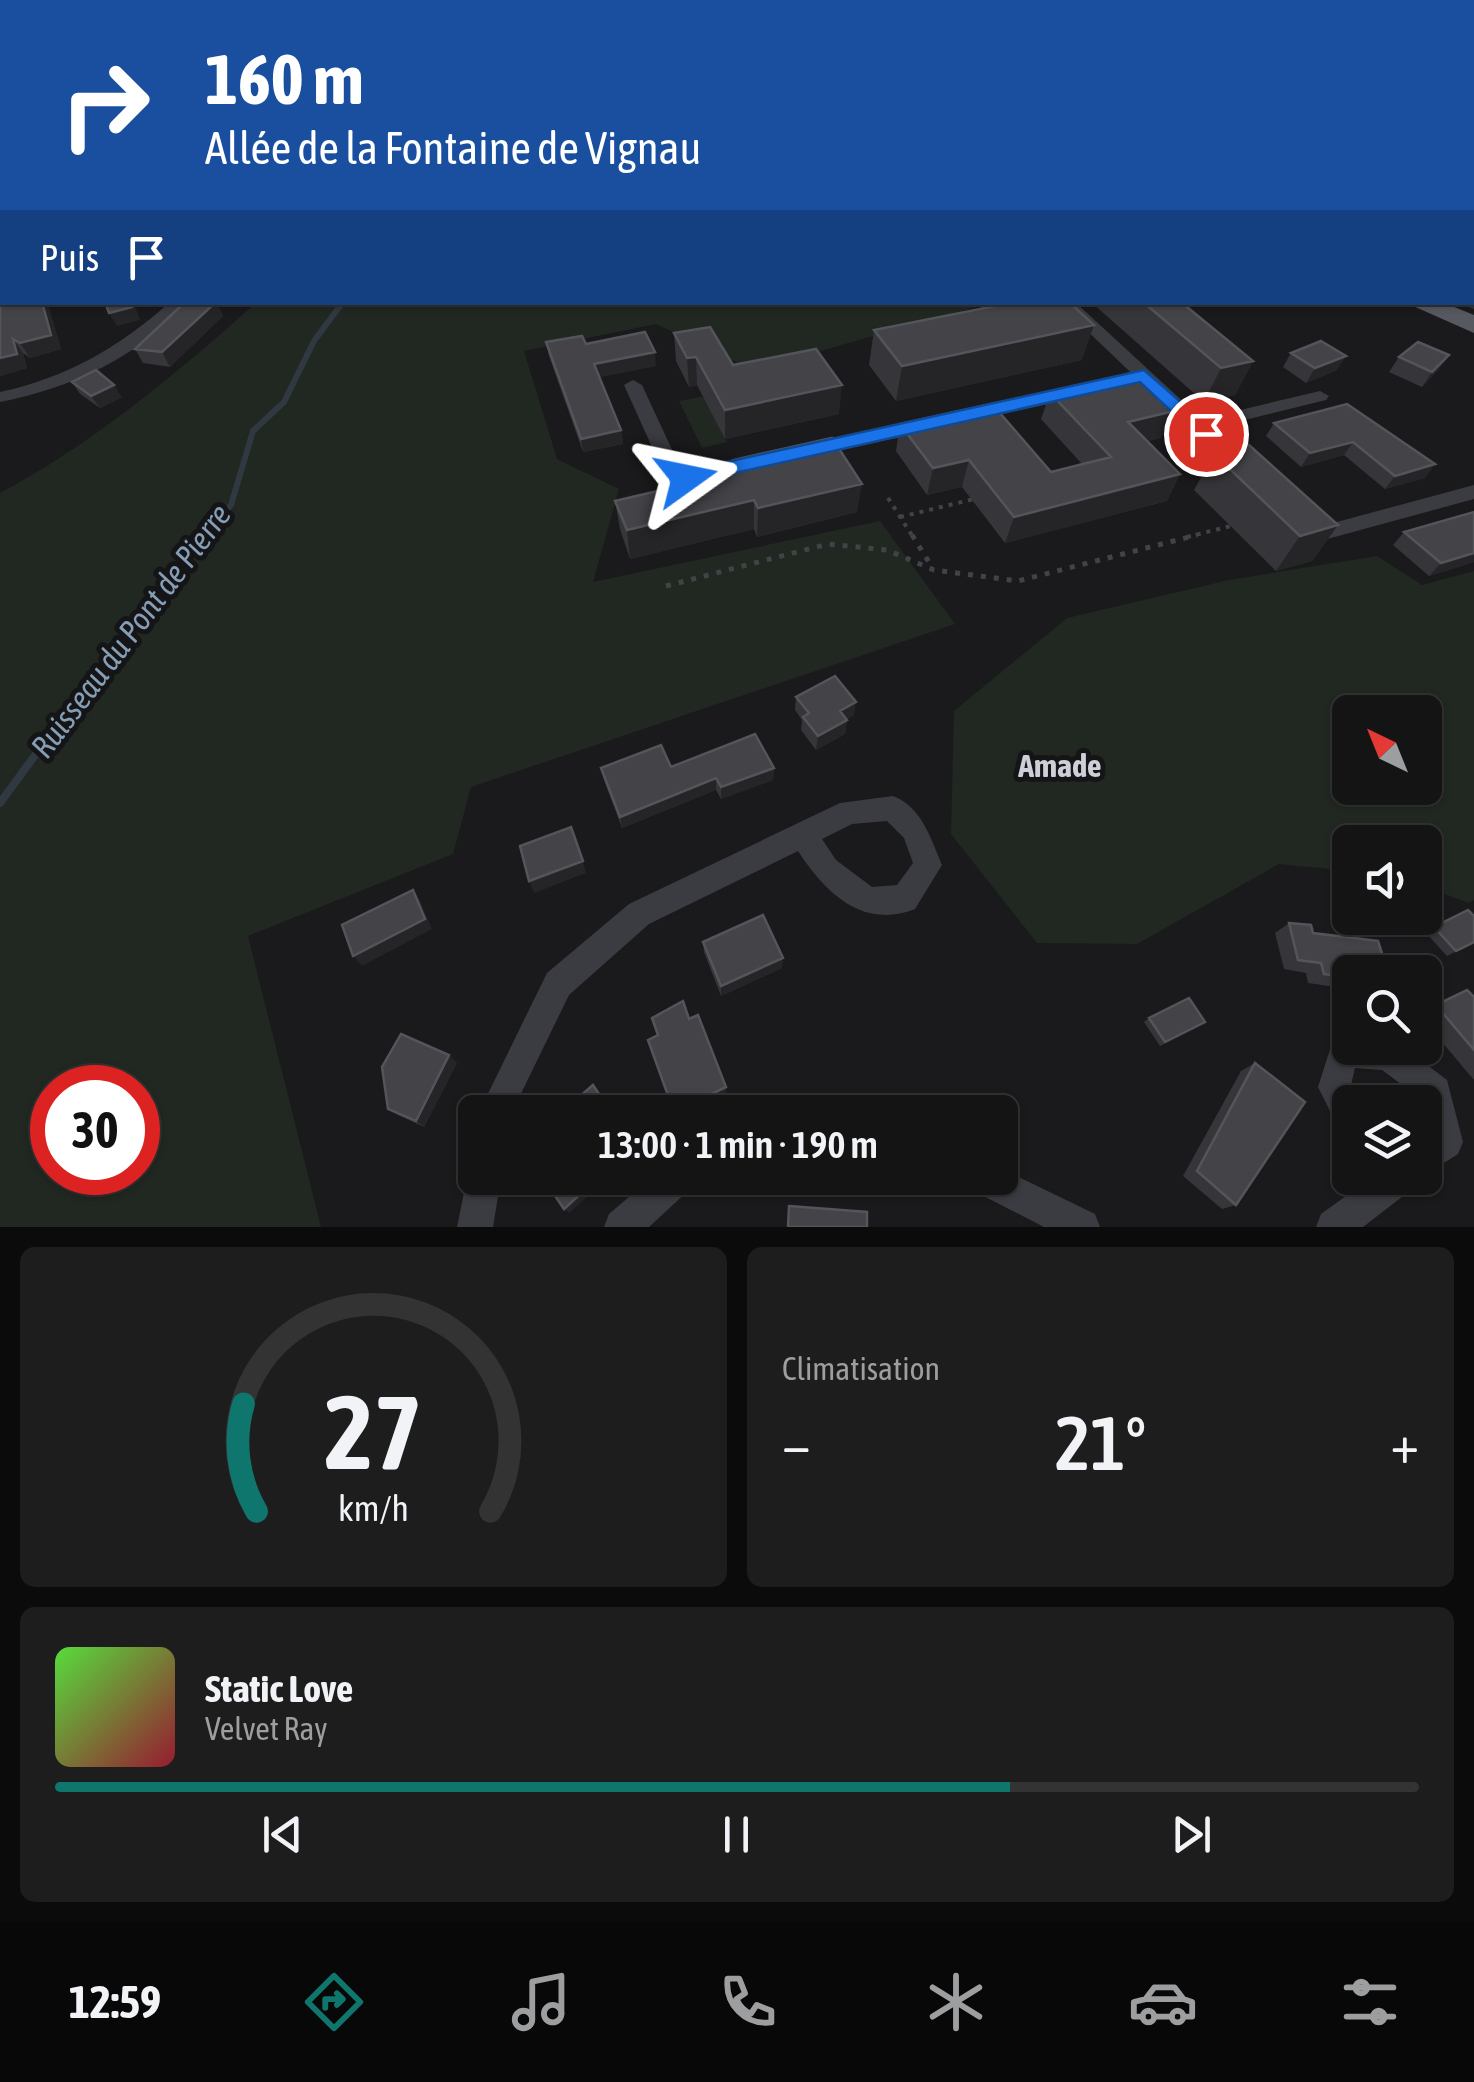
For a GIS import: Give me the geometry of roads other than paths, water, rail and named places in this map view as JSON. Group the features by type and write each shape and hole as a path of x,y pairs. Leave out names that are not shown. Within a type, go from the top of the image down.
{"main road":[{"path":"1424,305 1474,325"}],"street":[{"path":"2,398 57,384 90,370 176,305"},
{"path":"1067,305 1264,488"},
{"path":"634,385 673,473 686,478 1144,376"},
{"path":"1198,426 1320,396"},
{"path":"1298,519 1320,534 1474,492"},
{"path":"503,1095 558,984 639,914 803,834"},
{"path":"1335,1085 1344,1052 1388,1054 1426,1085"},
{"path":"475,1227 481,1195"},
{"path":"622,1227 658,1195"},
{"path":"1018,1195 1082,1227"},
{"path":"1334,1227 1376,1195"}],"waterway":[{"name":"Ruisseau du Pont de Pierre","path":"338,309 341,305"},
{"name":"Ruisseau du Pont de Pierre","path":"203,537 231,505 253,431 284,402 314,341 340,306"},
{"name":"Ruisseau du Pont de Pierre","path":"0,803 146,604 205,535"}],"district":[{"name":"Amade","path":"1060,766"}]}
